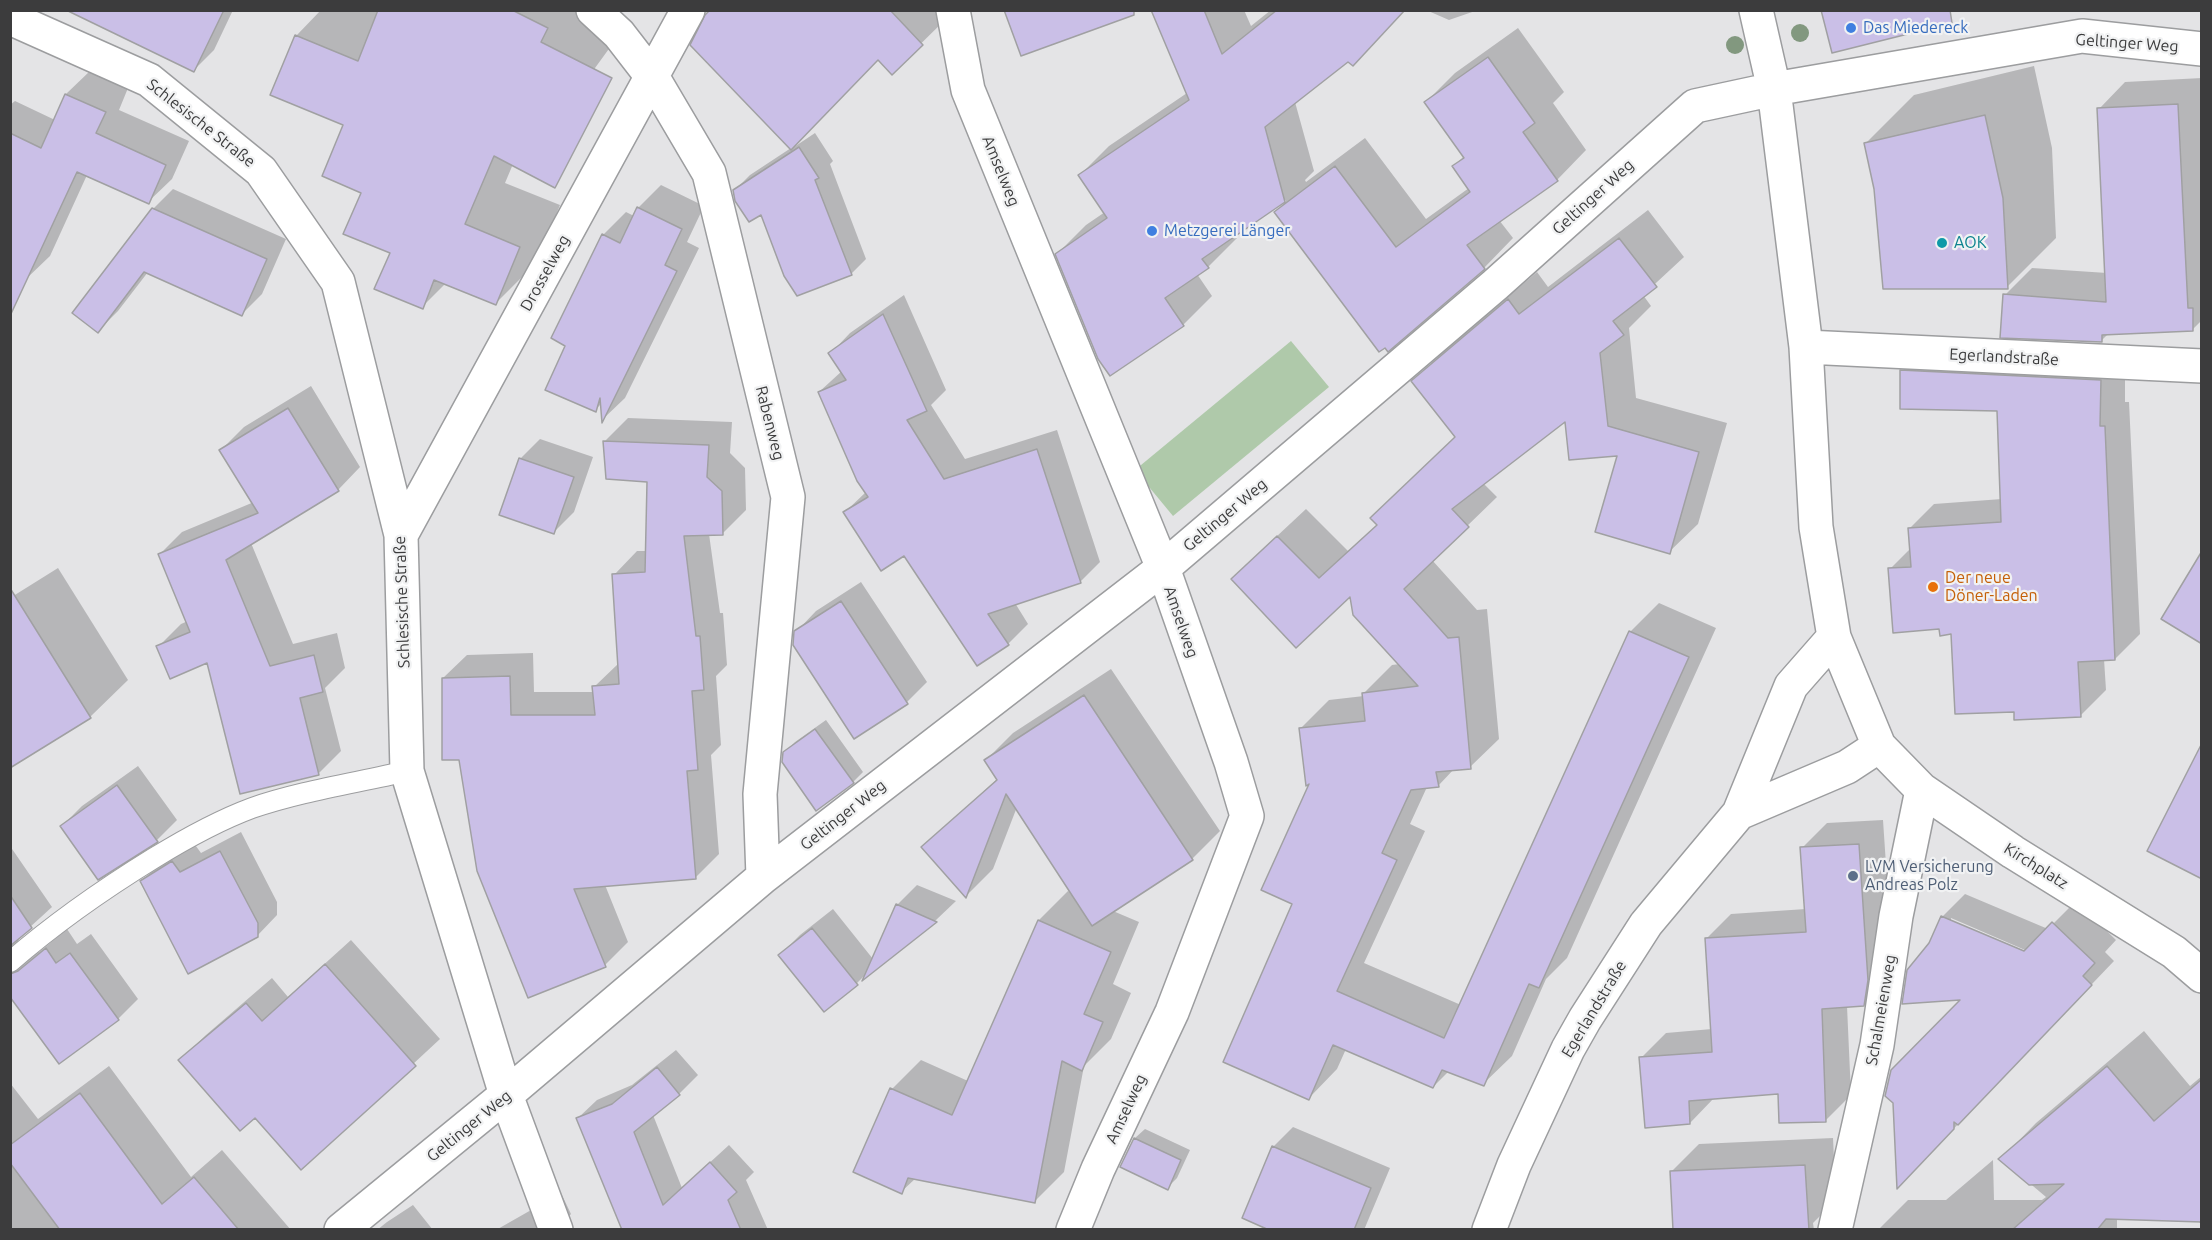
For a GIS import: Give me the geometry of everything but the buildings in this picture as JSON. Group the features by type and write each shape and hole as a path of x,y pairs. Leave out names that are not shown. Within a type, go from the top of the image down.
{"street":[{"name":"Rabenweg","path":"593,10 619,34 653,78 709,173 788,497 760,794 762,877"},
{"name":"Drosselweg","path":"401,535 653,78 688,10"},
{"name":"Amselweg","path":"952,10 968,90 1163,568 1231,762 1247,816 1172,1012 1098,1169 1073,1230"},
{"path":"1756,10 1774,89 1806,347 1816,527 1834,637 1879,746"},
{"name":"Schlesische Straße","path":"10,18 149,80 261,171 338,282 401,535 407,771 506,1095 556,1230"},
{"name":"Geltinger Weg","path":"341,1230 506,1095 762,877 1163,568 1495,285 1695,106 2082,23 2202,49"},
{"name":"Egerlandstraße","path":"1806,347 2202,366"},
{"name":"Egerlandstraße","path":"1490,1230 1514,1165 1568,1049 1585,1019 1646,924 1739,813 1791,686 1834,637"},
{"name":"Egerlandstraße","path":"1739,813 1847,766 1879,746"},
{"name":"Kirchplatz","path":"1879,746 1922,790 2013,852 2175,952 2202,976"},
{"name":"Schalmeienweg","path":"1835,1230 1877,1045 1896,916 1922,790"}],"lane":[{"path":"10,962 51,927 88,901 194,834 252,808 407,771"}],"green space":[{"path":"1291,341 1329,387 1173,516 1135,470"}],"place":[{"name":"Das Miedereck","path":"1851,28"},
{"name":"Metzgerei Länger","path":"1152,231"},
{"name":"AOK","path":"1942,243"},
{"name":"Der neue Döner-Laden","path":"1933,587"},
{"name":"LVM Versicherung Andreas Polz","path":"1853,876"}]}
